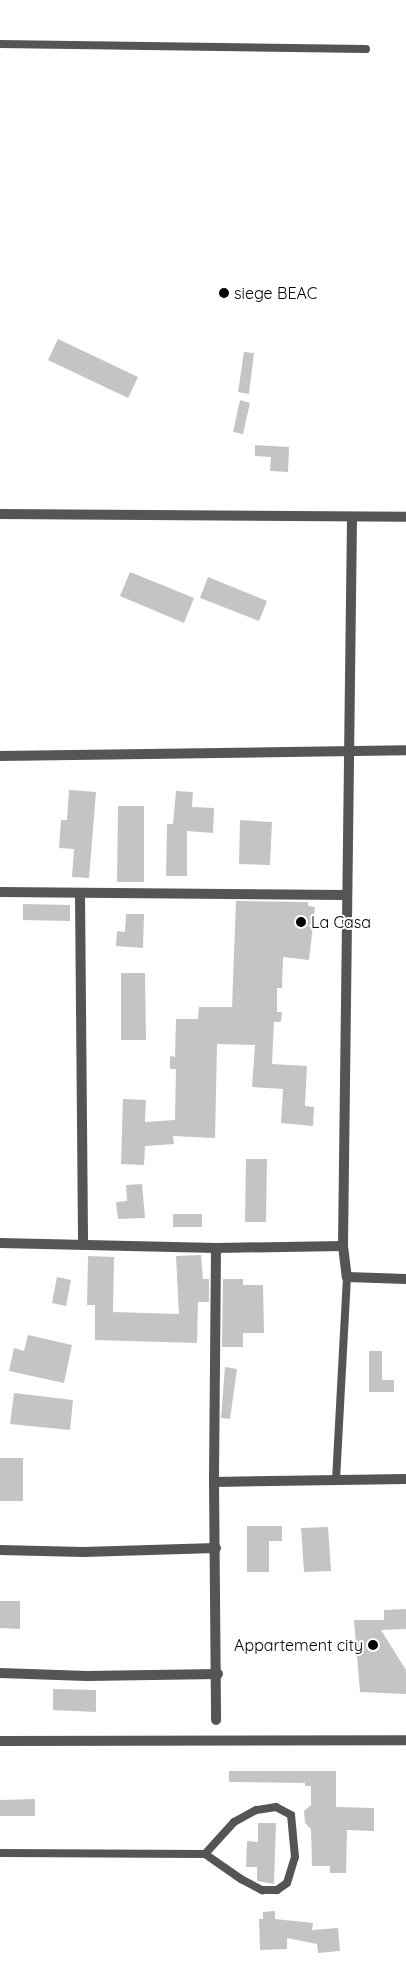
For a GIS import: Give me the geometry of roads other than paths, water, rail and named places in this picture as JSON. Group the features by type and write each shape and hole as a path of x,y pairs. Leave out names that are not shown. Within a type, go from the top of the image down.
{"street":[{"path":"0,514 216,513 352,518 406,517"},
{"path":"352,518 347,752 343,1246 347,1277 406,1279"},
{"path":"0,756 406,750"},
{"path":"0,892 346,895"},
{"path":"80,893 82,1244"},
{"path":"0,1243 216,1248 343,1246"},
{"path":"216,1248 214,1482 218,1674 216,1720"},
{"path":"214,1482 406,1480"},
{"path":"0,1550 83,1552 216,1548"},
{"path":"0,1673 87,1676 218,1674"},
{"path":"0,1741 406,1740"}],"lane":[{"path":"0,44 366,49"},
{"path":"336,1480 347,1277"},
{"path":"0,1852 205,1854 248,1883 262,1890 277,1890 288,1883 295,1857 291,1815 276,1807 256,1810 234,1822 205,1854"}],"place":[{"name":"siege BEAC","path":"224,293"},
{"name":"La Casa","path":"301,922"},
{"name":"Appartement city","path":"373,1645"}]}
